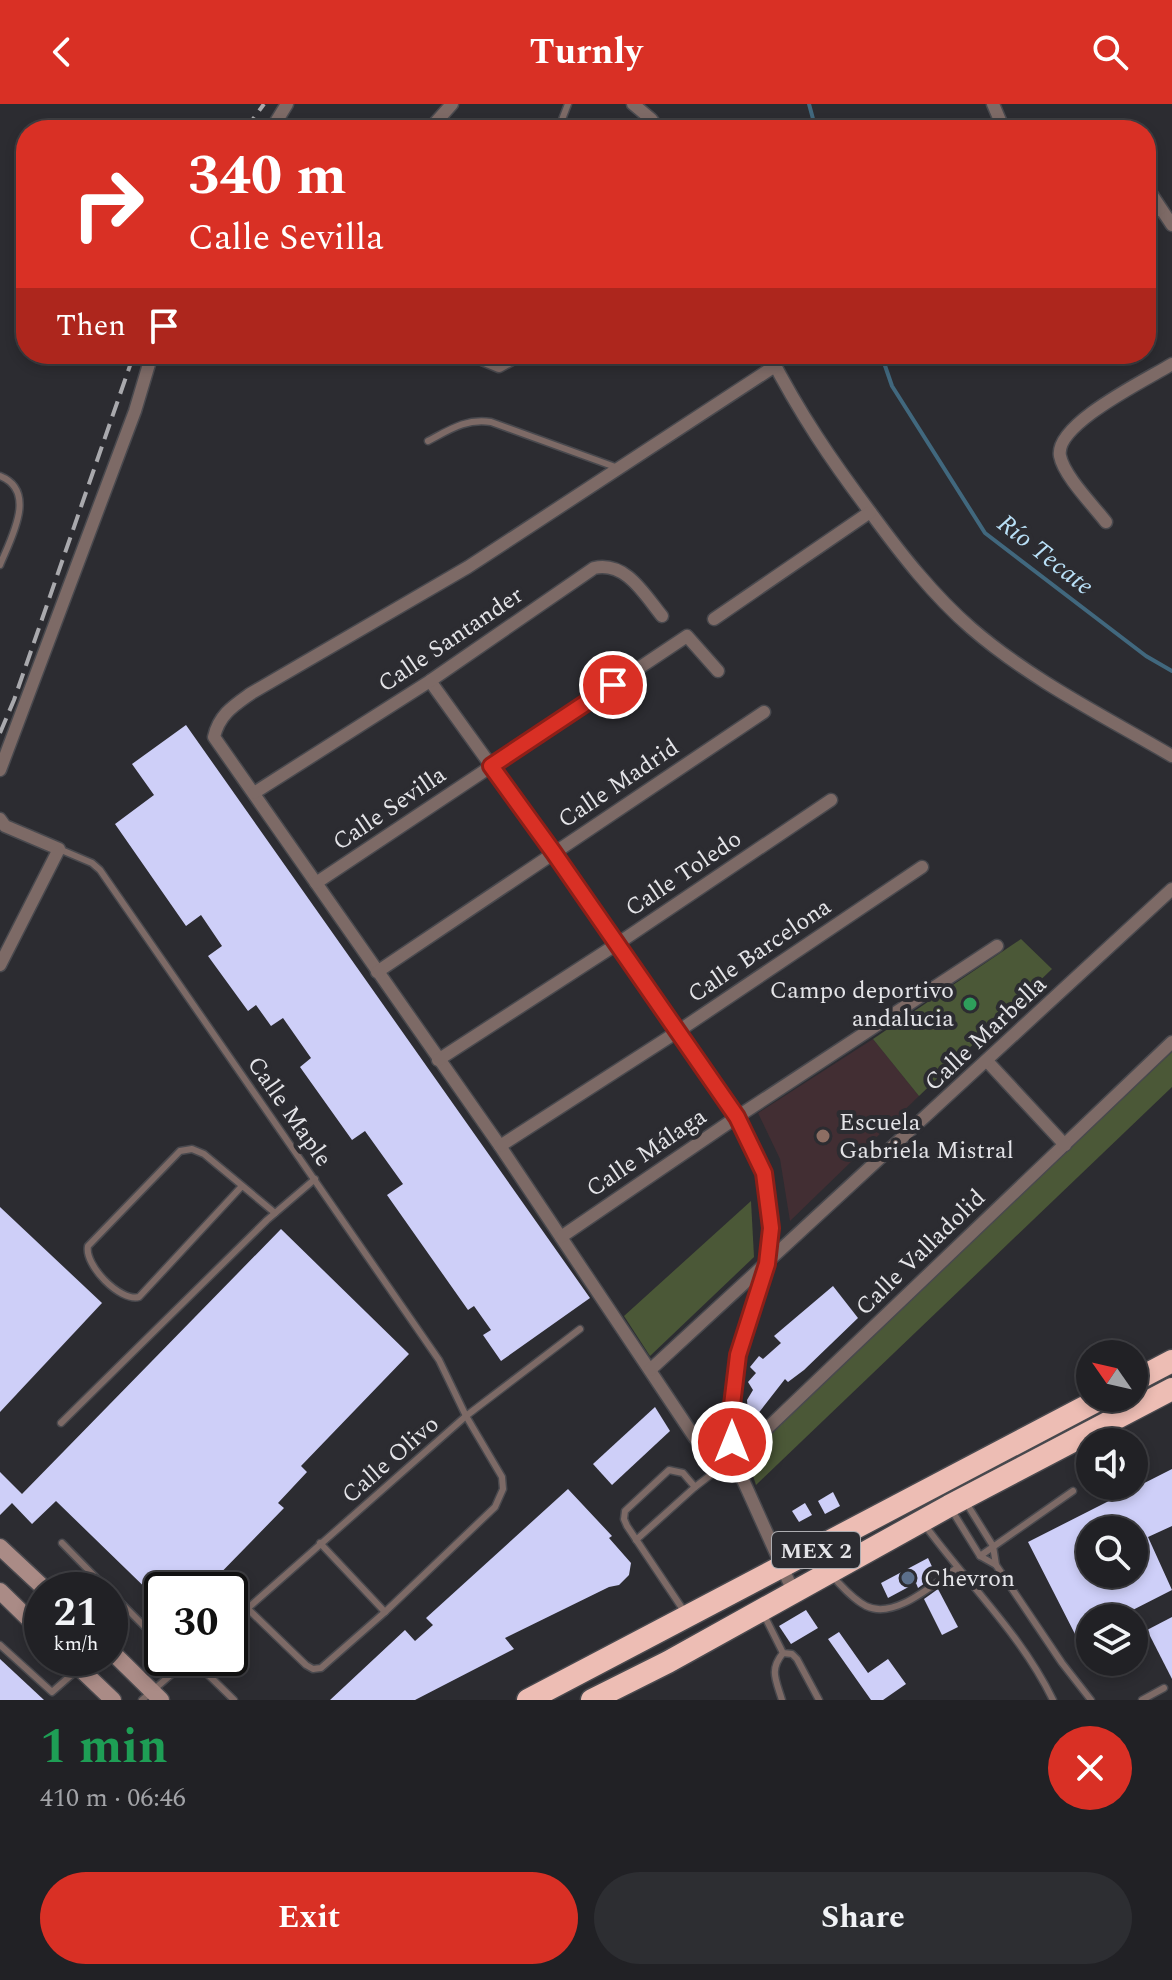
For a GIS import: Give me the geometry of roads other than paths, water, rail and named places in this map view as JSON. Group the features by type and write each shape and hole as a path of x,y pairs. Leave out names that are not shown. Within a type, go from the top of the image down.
{"highway":[{"path":"1148,1374 1172,1361"},
{"name":"MEX 2","path":"592,1700 668,1662 956,1502 1172,1389"},
{"name":"MEX 2","path":"528,1700 1076,1412"}],"street":[{"path":"438,120 452,104"},
{"path":"633,104 652,120"},
{"path":"1156,202 1172,225"},
{"path":"1156,211 1160,208"},
{"path":"0,770 135,411 149,364"},
{"path":"721,1467 695,1438 500,1146 214,737 217,725 233,706 468,567 618,468 766,364"},
{"path":"774,364 812,433 894,546 947,604 972,628 1044,681 1172,756"},
{"path":"1106,522 1068,472 1060,459 1059,448 1065,436 1085,417 1172,364"},
{"path":"714,619 870,512"},
{"name":"Calle Santander","path":"254,793 430,681 594,568 606,566 623,572 662,616"},
{"name":"Calle Sevilla","path":"316,883 687,636 718,671"},
{"path":"430,681 737,1117 764,1173 771,1228 767,1264 738,1355 731,1414 734,1460 793,1591"},
{"name":"Calle Madrid","path":"377,972 764,712"},
{"name":"Calle Toledo","path":"438,1060 831,800"},
{"path":"0,819 5,826 59,849 0,965"},
{"name":"Calle Barcelona","path":"500,1146 677,1032 922,867"},
{"name":"Calle Marbella","path":"650,1370 1172,889"},
{"name":"Calle Málaga","path":"561,1237 997,946"},
{"name":"Calle Valladolid","path":"721,1467 734,1460 1172,1042"},
{"path":"987,1061 1065,1145"},
{"path":"0,1547 27,1572"},
{"path":"0,1591 24,1614"},
{"path":"128,1670 152,1697"},
{"path":"88,1676 113,1700"}],"lane":[{"path":"428,441 466,422 479,420 618,468"},
{"path":"0,476 17,487 21,499 0,565"},
{"name":"Calle Maple","path":"59,849 92,863 100,870 439,1360 466,1416 502,1477 501,1495 495,1507 321,1668 313,1669 306,1665 248,1609"},
{"path":"242,1186 139,1297 121,1296 89,1262 86,1255 88,1246 180,1151 192,1149 204,1154 275,1213"},
{"path":"61,1423 275,1213 315,1179"},
{"name":"Calle Olivo","path":"248,1609 466,1416 580,1329"},
{"path":"636,1540 721,1467"},
{"path":"688,1617 624,1519 625,1511 669,1470 683,1473 695,1487"},
{"path":"980,1556 1073,1491"},
{"path":"956,1502 993,1546 996,1565 1062,1663 1091,1700"},
{"path":"956,1502 980,1556 996,1565"},
{"path":"921,1521 1028,1654 1053,1700"},
{"path":"62,1543 90,1572"},
{"path":"320,1543 385,1612"},
{"path":"828,1572 861,1603 878,1610 905,1601 957,1568"},
{"path":"128,1610 144,1626"},
{"path":"761,1610 783,1653"},
{"path":"0,1645 24,1667"},
{"path":"782,1700 774,1672 775,1663 783,1653"},
{"path":"783,1653 792,1654 797,1659 819,1700"},
{"path":"34,1676 52,1692 57,1691 66,1676"},
{"path":"152,1697 173,1676"},
{"path":"209,1676 234,1700"},
{"path":"1142,1700 1164,1688"}],"waterway":[{"name":"Río Tecate","path":"809,104 813,120"},
{"name":"Río Tecate","path":"884,364 892,386 985,533 1146,656 1172,671"}],"railway":[{"path":"252,120 264,104"},
{"path":"0,733 131,364"}],"place":[{"name":"Campo deportivo andalucia","path":"970,1004"},
{"name":"Escuela Gabriela Mistral","path":"823,1136"},
{"name":"Chevron","path":"908,1578"}]}
